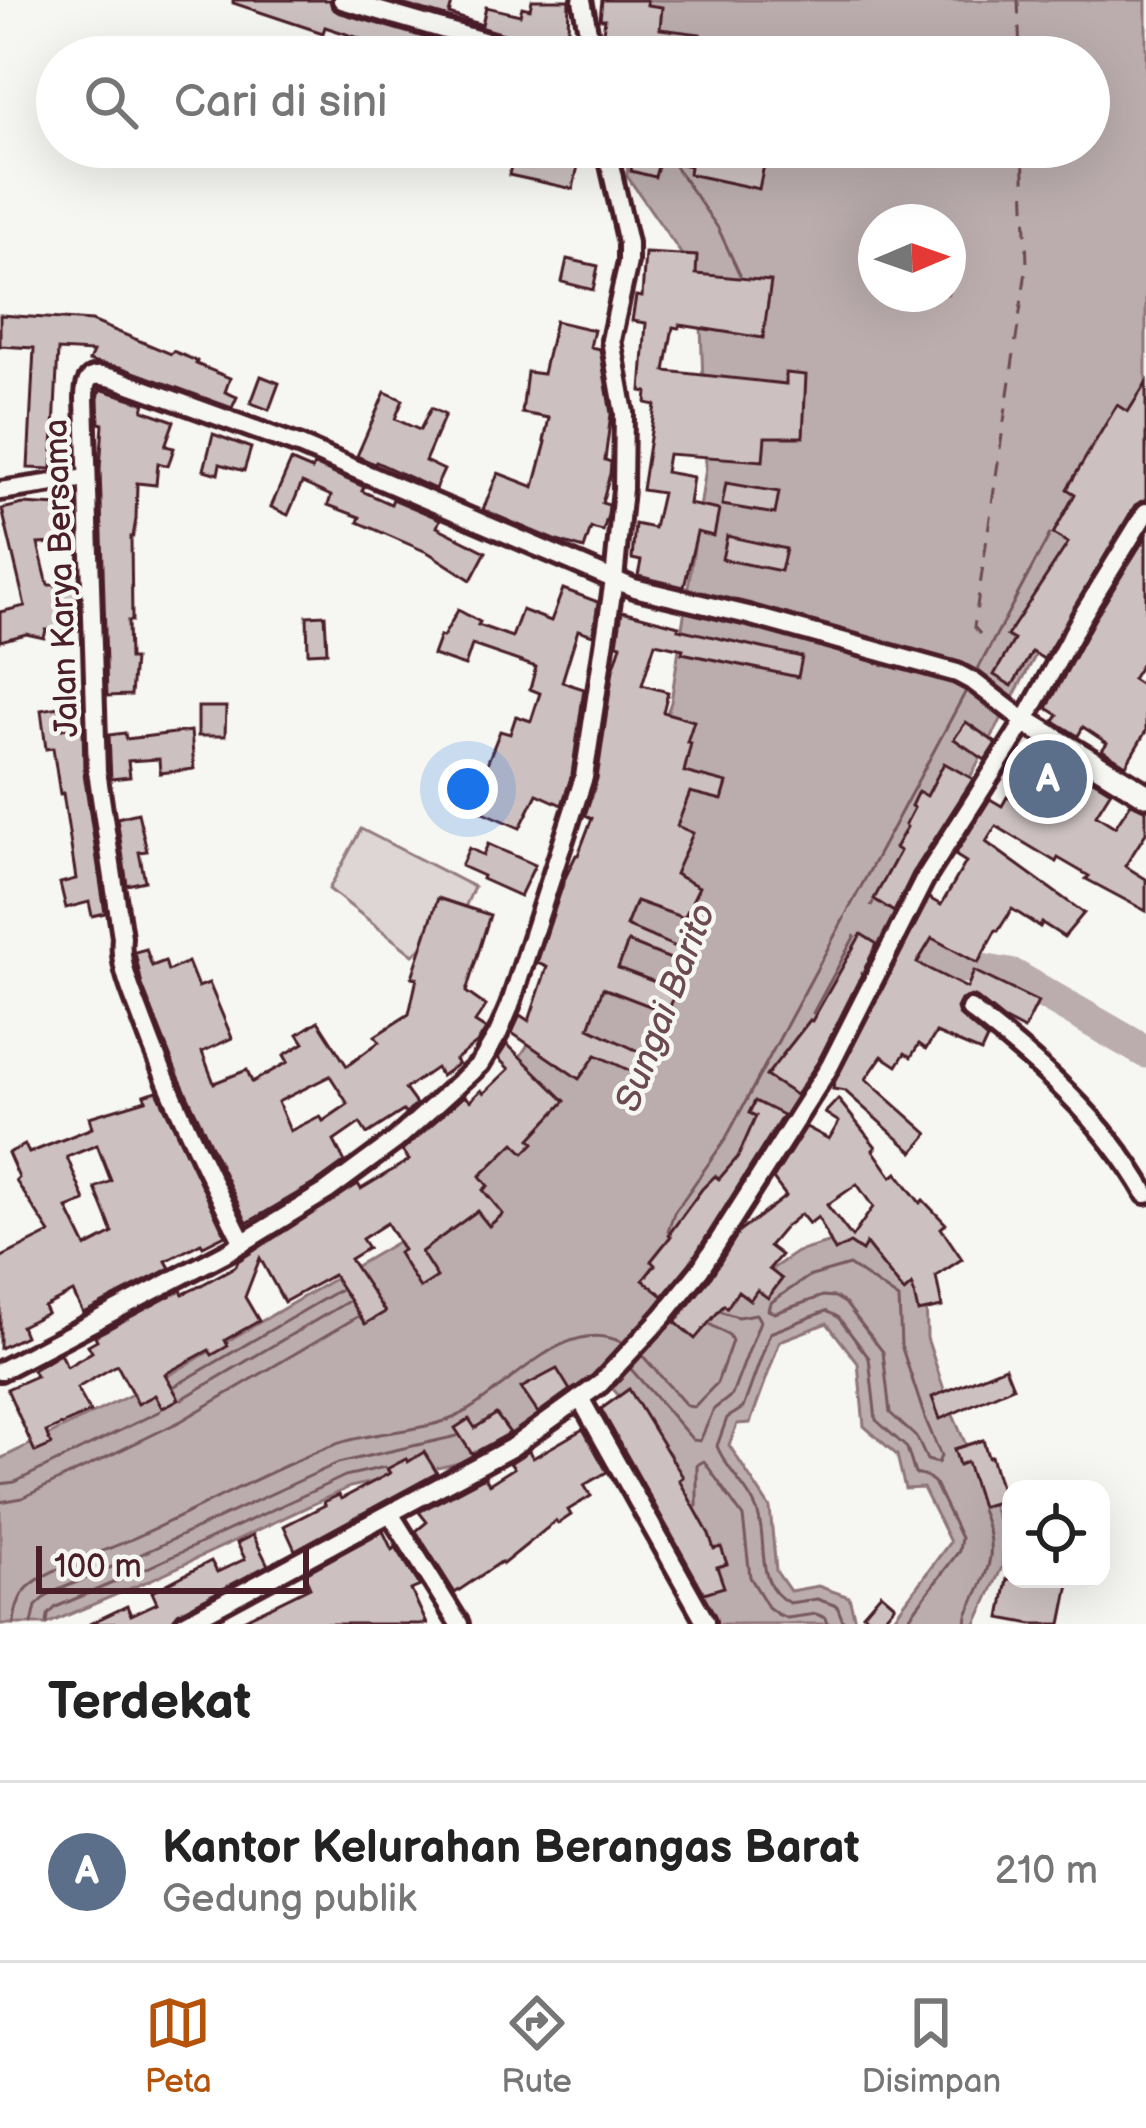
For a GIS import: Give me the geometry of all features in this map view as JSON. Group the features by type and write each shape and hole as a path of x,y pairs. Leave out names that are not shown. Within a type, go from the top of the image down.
{"street":[{"path":"342,0 466,36"},
{"path":"582,0 588,36"},
{"path":"0,1371 242,1243 327,1191 396,1140 480,1064 498,1034 584,777 614,580 624,413 610,340 628,262 628,242 611,168"},
{"name":"Jalan Karya Bersama","path":"242,1243 157,1060 120,950 122,937 97,771 85,386 100,375 190,404 301,446 614,580"},
{"path":"0,491 87,478"},
{"path":"184,1624 512,1448 600,1384 700,1270 830,1066 924,880 1146,512"},
{"path":"614,580 957,673 1146,795"},
{"path":"970,1009 1061,1088 1122,1155 1146,1194"},
{"path":"580,1398 705,1621"},
{"path":"391,1515 459,1624"}],"shaded area":[{"path":"361,829 474,887 465,907 413,955 329,889"}],"water":[{"name":"Sungai Barito","path":"644,0 1146,0 1146,449 763,1164 712,1238 739,1291 797,1252 855,1235 926,1284 927,1338 950,1408 1002,1528 1002,1567 976,1624 889,1624 950,1542 923,1488 905,1489 897,1455 864,1426 858,1363 827,1323 780,1341 750,1423 737,1424 729,1445 770,1508 776,1571 790,1591 818,1586 849,1597 856,1624 716,1624 670,1518 670,1454 612,1388 595,1379 469,1461 350,1487 47,1624 0,1624 0,1459 159,1381 399,1241 548,1014 596,908 671,702 706,468 700,297 680,252 627,176 628,168 1110,168 1110,36 640,36"}],"building":[{"path":"330,0 338,12 420,36 353,36 325,27 323,33 233,3"},
{"path":"388,0 453,0 449,14 482,25 486,7 520,15 522,7 530,9 532,0 569,0 568,36 511,36"},
{"path":"602,0 647,0 647,5 662,7 660,29 700,36 602,36 605,19 600,19"},
{"path":"510,168 578,168 573,189 509,175"},
{"path":"631,168 658,168 655,177"},
{"path":"690,168 763,168 759,189 689,174"},
{"path":"645,253 697,256 696,274 771,281 763,338 673,327 665,371 786,384 786,373 806,375 803,437 765,437 763,461 668,454 665,472 693,477 689,504 719,510 714,536 697,532 684,587 638,576 641,561 632,559 635,524 654,528 662,493 642,490 655,405 646,403 647,392 641,391 646,323 632,321 636,296 642,297"},
{"path":"567,259 598,266 593,290 562,282"},
{"path":"0,315 92,321 230,378 225,392 237,397 232,408 120,367 89,361 93,352 58,350 52,469 28,468 34,348 0,346"},
{"path":"555,321 594,330 590,347 600,349 611,414 605,460 611,462 610,474 602,503 609,505 608,515 603,531 591,528 584,549 483,510 498,473 534,487 549,418 522,413 527,372 543,374"},
{"path":"261,376 279,383 269,410 251,403"},
{"path":"1146,383 1146,499 1135,505 1044,659 1032,652 1012,686 994,675 1014,640 1007,636 1068,543 1053,534 1075,494 1067,489 1117,405 1128,412"},
{"path":"100,389 145,403 143,410 174,421 165,446 174,448 168,466 158,463 156,485 137,483 131,537 132,621 128,621 129,659 134,659 131,695 107,696"},
{"path":"385,392 403,400 395,419 420,430 431,408 445,415 425,461 444,470 435,489 357,456"},
{"path":"213,434 251,448 244,471 220,464 218,474 204,470"},
{"path":"291,461 312,470 314,465 391,504 393,499 440,519 437,527 486,552 471,580 429,553 328,505 331,496 302,483 288,515 271,507"},
{"path":"726,483 779,492 775,514 722,505"},
{"path":"23,504 76,507 77,542 38,544 48,585 78,585 80,630 46,630 44,638 26,634 0,641 0,612 25,606 2,509"},
{"path":"727,536 786,549 781,571 722,559"},
{"path":"1146,536 1146,657 1132,679 1146,688 1146,731 1126,765 1102,750 1107,743 1083,727 1078,736 1054,721 1058,715 1047,708"},
{"path":"563,589 598,602 593,635 578,630 562,682 584,689 572,774 562,805 537,794 520,828 476,809 492,772 485,769 500,731 510,734 516,716 531,721 540,693 530,689 536,667 472,645 465,666 433,655 458,610 478,625 512,637 522,610 551,621"},
{"path":"622,611 802,657 798,677 655,643 642,685 668,692 663,712 694,721 684,772 727,783 722,800 690,792 677,826 693,833 675,874 699,887 684,918 636,901 626,926 688,952 683,964 628,942 618,968 676,990 668,1013 603,988 589,1028 642,1053 633,1072 596,1055 579,1079 512,1033 520,1015 529,1021 547,967 537,963 565,878 592,818 585,815 597,779 621,645 617,644"},
{"path":"325,615 327,652 308,653 307,616"},
{"path":"59,707 62,729 83,726 84,773 105,913 92,916 89,902 66,908 60,883 76,879 63,793 53,748 46,749 41,710"},
{"path":"198,707 226,707 225,736 198,736"},
{"path":"966,722 996,743 985,760 954,739"},
{"path":"191,731 194,769 160,773 159,759 128,761 130,777 111,779 109,735 125,733 126,739"},
{"path":"1039,747 1111,791 1096,815 1115,827 1131,803 1146,810 1146,833 1125,866 1146,879 1146,911 996,826 986,842 1084,913 1064,937 1012,909 978,963 932,938 917,963 967,988 974,971 1038,1002 1024,1030 977,998 961,1000 959,1015 987,1039 981,1052 936,1033 926,1049 919,1044 897,1066 882,1056 866,1079 928,1134 913,1152 845,1091 833,1089 834,1083 929,898 941,905 966,862 955,855 990,799 1002,806 1007,797 1023,805 1030,793 1018,784"},
{"path":"944,763 973,779 894,912 874,899 900,851 895,848 918,791 927,796"},
{"path":"138,813 147,851 139,852 145,881 127,885 117,818"},
{"path":"488,844 535,865 520,896 461,866 469,848 483,855"},
{"path":"438,898 490,915 466,992 486,1006 475,1022 486,1029 478,1042 441,1076 436,1068 405,1089 416,1104 406,1114 403,1111 367,1134 360,1123 334,1141 345,1162 247,1223 176,1071 142,985 135,952 146,949 152,966 165,961 168,971 188,962 198,987 209,983 232,1038 202,1052 214,1083 247,1070 252,1082 288,1062 284,1055 304,1043 298,1034 318,1021 347,1066 379,1042 375,1036 409,1014 417,978 412,977","holes":["330,1076 348,1104 323,1121 320,1116 290,1131 278,1102"]},
{"path":"861,934 877,944 819,1060 796,1095 766,1076 812,1021"},
{"path":"507,1044 565,1101 530,1139 534,1143 524,1153 514,1143 480,1176 488,1186 483,1190 503,1214 489,1226 477,1211 421,1252 437,1277 420,1288 398,1253 403,1250 387,1223 362,1239 368,1248 350,1259 385,1312 365,1324 333,1275 284,1302 260,1258 245,1297 259,1321 225,1340 228,1346 212,1355 209,1350 165,1374 179,1399 162,1408 155,1395 138,1404 117,1365 77,1388 90,1412 46,1432 51,1445 35,1452 7,1389 36,1376 33,1370 60,1354 67,1367 92,1352 88,1345 97,1340 95,1336 236,1266 358,1184 361,1189 409,1160 402,1151 464,1096 470,1101 481,1090 484,1093 509,1069 498,1058"},
{"path":"157,1091 225,1235 166,1261 170,1268 83,1313 73,1292 44,1307 47,1313 21,1326 25,1336 0,1348 0,1258 50,1233 16,1181 19,1178 8,1153 25,1145 29,1153 92,1128 89,1117 146,1100 144,1095","holes":["97,1145 111,1181 95,1188 113,1233 86,1247 67,1208 85,1201 67,1157"]},
{"path":"838,1099 876,1147 873,1150 892,1177 897,1173 920,1203 923,1200 946,1224 941,1228 962,1259 936,1276 942,1307 918,1312 912,1285 904,1292 866,1244 862,1251 850,1243 835,1251 818,1217 809,1224 801,1214 769,1246 781,1255 769,1269 782,1279 768,1298 757,1290 750,1300 738,1291 695,1339 675,1322 739,1232 786,1196 773,1179 806,1127 829,1139 839,1122 825,1113","holes":["857,1184 873,1207 852,1237 827,1205"]},
{"path":"755,1101 783,1115 690,1263 663,1296 643,1280 655,1265 651,1261 702,1189 715,1176 719,1179 738,1157 756,1116 749,1113"},
{"path":"1005,1367 1013,1387 940,1419 932,1397"},
{"path":"557,1369 570,1390 538,1413 521,1388"},
{"path":"629,1389 683,1477 679,1480 714,1549 721,1547 727,1564 717,1567 724,1587 704,1593 601,1409"},
{"path":"496,1414 510,1433 472,1454 455,1428 469,1419 475,1428"},
{"path":"583,1429 607,1472 584,1485 591,1496 503,1564 455,1593 416,1531 427,1522 419,1512 485,1477 489,1484 529,1451 533,1458"},
{"path":"983,1440 1002,1501 981,1507 967,1462 959,1465 954,1449"},
{"path":"424,1452 437,1473 295,1550 284,1526"},
{"path":"383,1531 420,1586 411,1590 427,1624 235,1624 310,1587 304,1574"},
{"path":"253,1535 268,1565 178,1613 171,1623 89,1624 127,1606 131,1615 157,1603 152,1592 211,1561 217,1572 245,1559 237,1543"},
{"path":"1005,1588 1068,1588 1061,1624 1000,1618"},
{"path":"881,1593 895,1605 875,1624 863,1614"}],"waterway":[{"path":"862,920 955,965 1014,976 1146,1052"}],"ferry route":[{"path":"1018,0 1019,36"},
{"path":"980,634 974,627 1027,264 1024,168"}],"place":[{"name":"Kantor Kelurahan Berangas Barat","path":"1048,779"}]}
